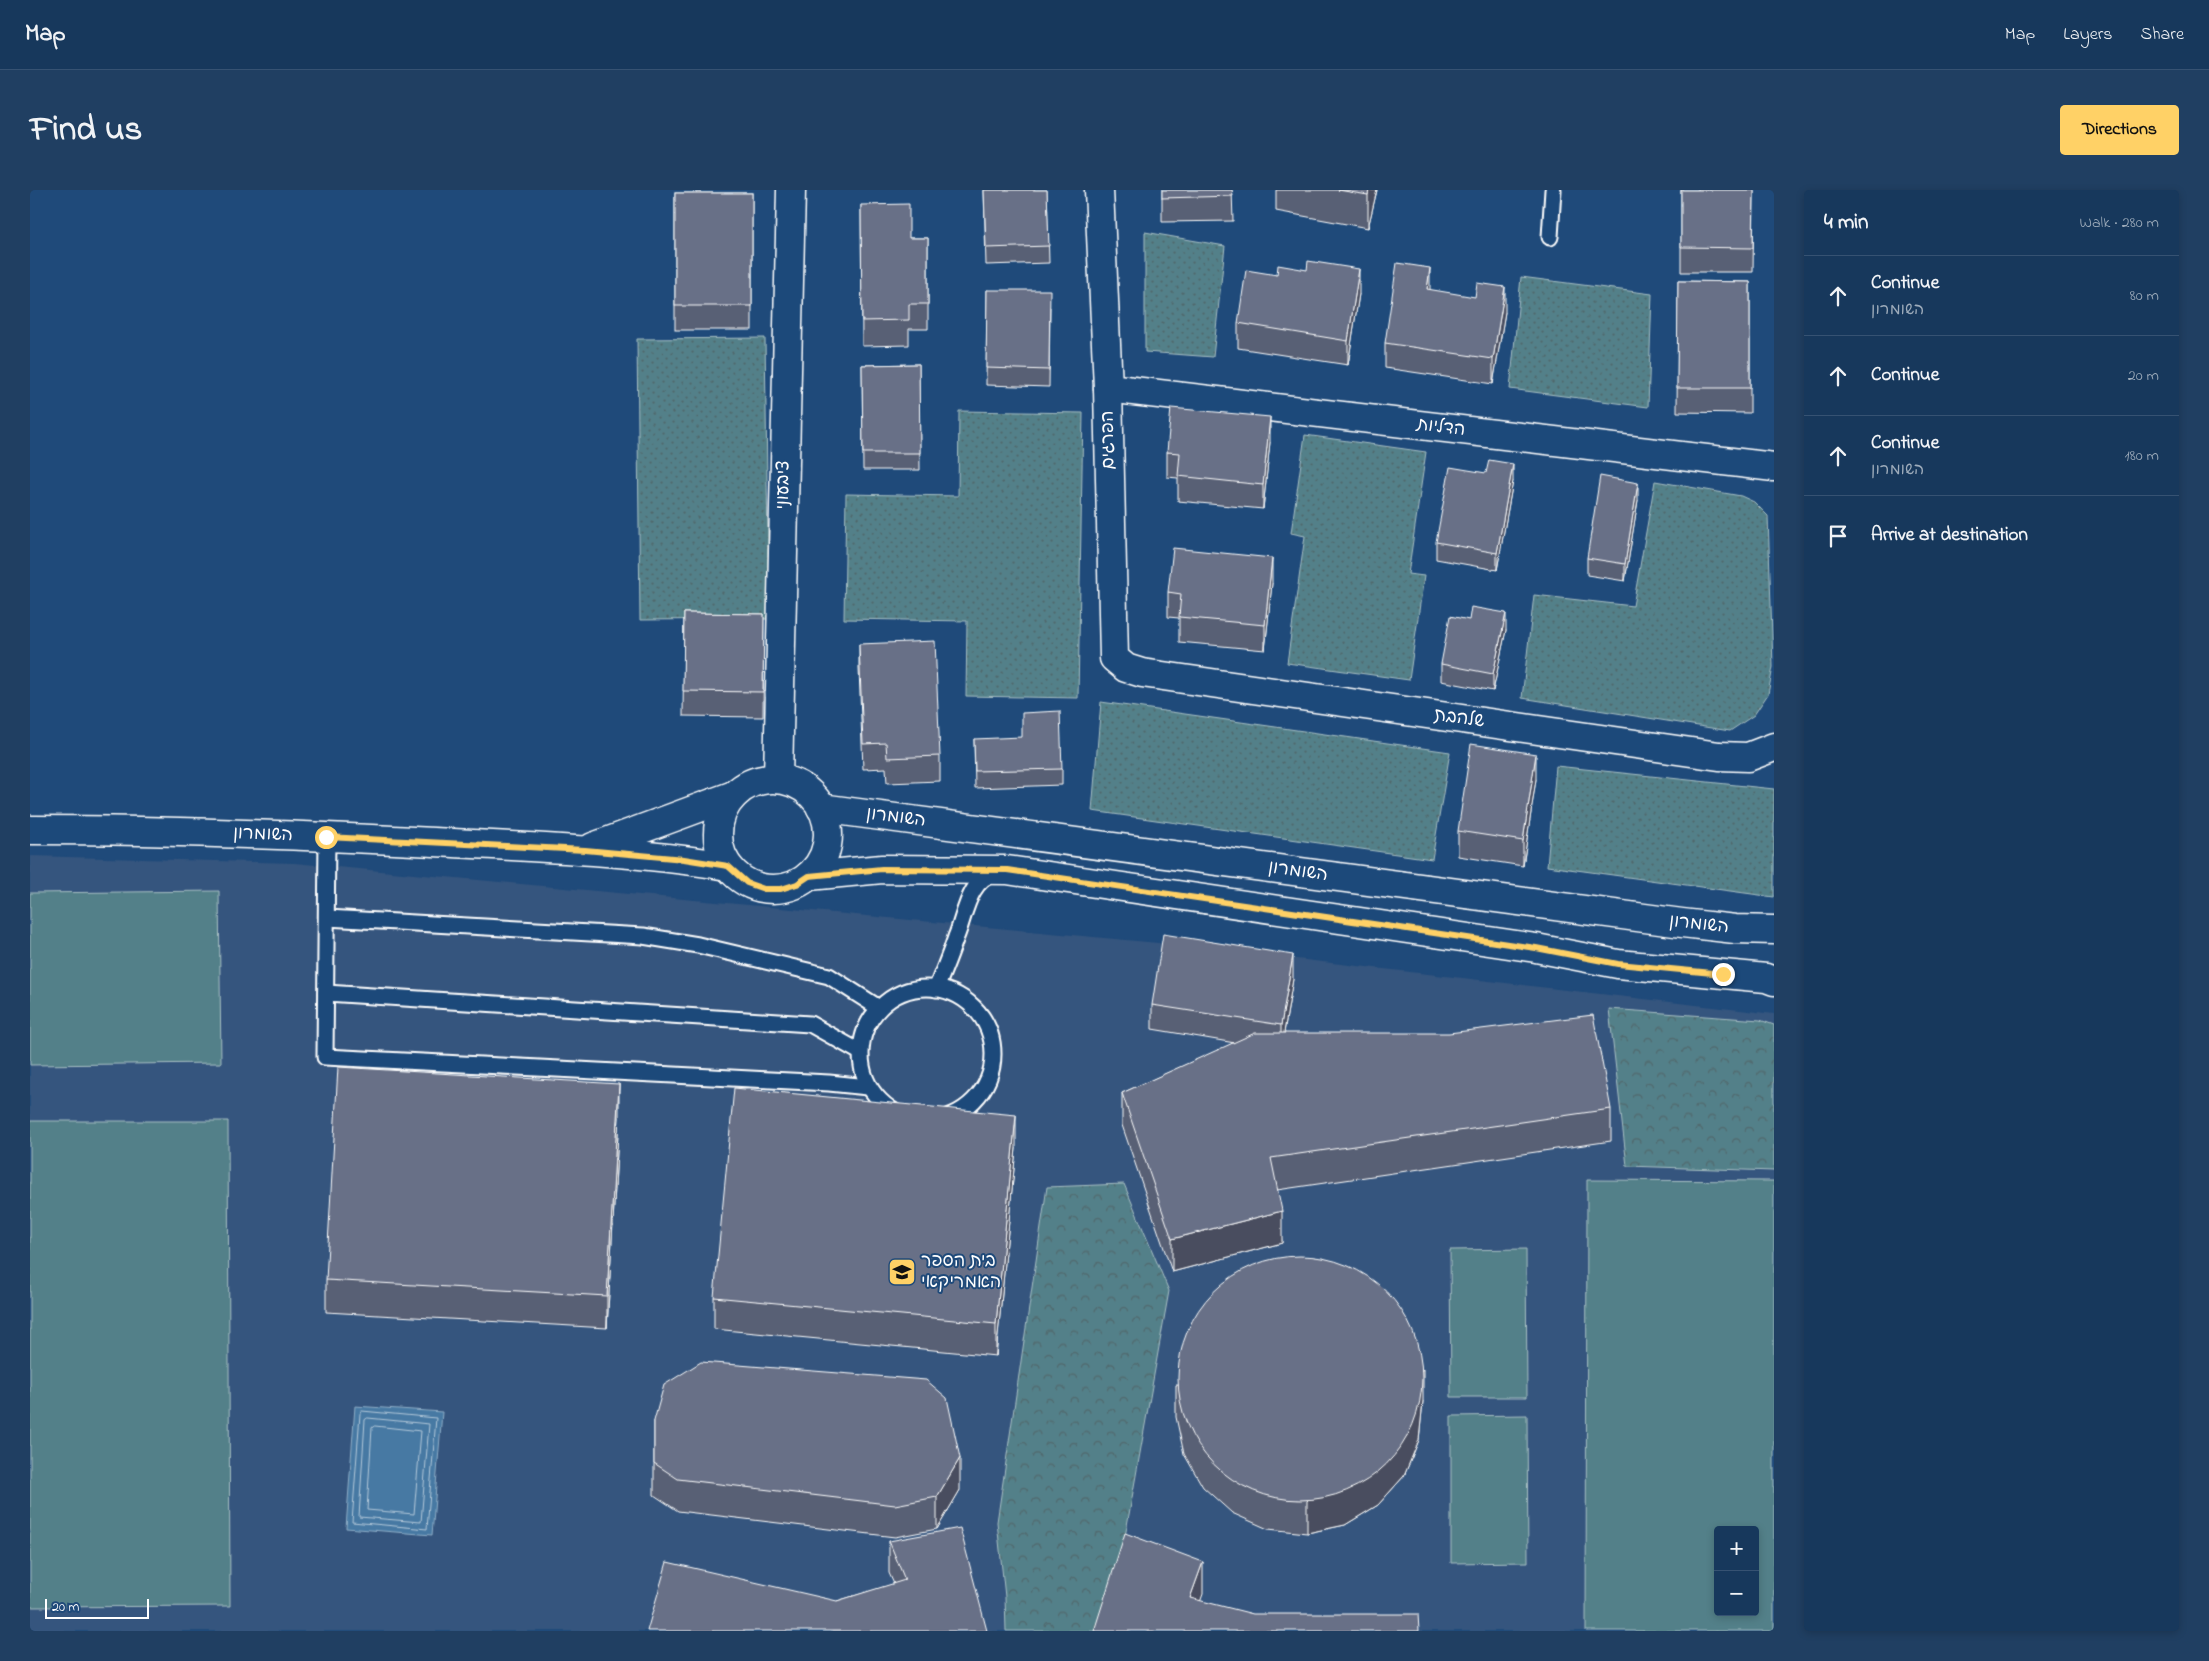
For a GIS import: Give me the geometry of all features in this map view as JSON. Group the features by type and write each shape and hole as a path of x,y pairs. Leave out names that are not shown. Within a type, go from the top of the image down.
{"street":[{"name":"ציבעוני","path":"778,779 791,190"},
{"name":"הפרגים","path":"1099,190 1108,388 1114,658 1126,668 1142,674"},
{"name":"הדליות","path":"1108,388 1774,467"},
{"name":"שלהבת","path":"1142,674 1719,756 1748,757 1774,747"},
{"path":"778,779 793,782 807,790 822,808 827,820 828,838 825,852 819,865 809,876 797,884 781,889 764,889 747,883 728,866 718,842 719,825 724,809 734,795 747,785 762,780 778,779"},
{"name":"השומרון","path":"585,850 734,795"},
{"name":"השומרון","path":"822,808 1672,922 1735,929 1774,930"},
{"name":"השומרון","path":"30,830 112,830 326,837 585,850 684,859 728,866"},
{"path":"809,876 882,869 1007,870 1536,948 1618,964 1766,978 1774,981"}],"lane":[{"path":"1550,237 1553,190"},
{"path":"326,837 325,1057 829,1083 868,1087"},
{"path":"936,989 970,897 978,884 990,874 1007,870"},
{"path":"327,918 644,936 698,945 829,976 880,1008"},
{"path":"917,989 936,989 954,993 969,1003 981,1016 990,1032 994,1049 993,1067 987,1084 976,1099 962,1111 946,1118 928,1121 910,1119 893,1112 868,1087 862,1070 860,1052 863,1034 871,1018 898,994 917,989"},
{"path":"326,993 810,1024 860,1052"}],"shaded area":[{"name":"בית הספר האמריקאי","path":"30,856 294,863 1158,943 1774,1014 1774,1631 30,1631"}],"green space":[{"path":"1145,232 1225,246 1213,357 1145,352"},
{"path":"1521,277 1652,294 1648,407 1510,389"},
{"path":"765,338 769,619 640,620 637,339"},
{"path":"959,411 1083,413 1078,698 966,696 967,621 844,619 846,494 958,496"},
{"path":"1305,435 1426,452 1408,574 1424,576 1409,680 1287,663 1305,536 1291,533"},
{"path":"1655,481 1741,496 1754,502 1768,516 1773,667 1768,694 1754,715 1730,731 1522,698 1534,595 1633,606"},
{"path":"1101,702 1450,752 1432,859 1092,811"},
{"path":"1556,766 1774,789 1774,897 1547,866"},
{"path":"219,891 221,1063 30,1065 30,893"},
{"path":"1609,1009 1760,1020 1774,1025 1774,1171 1627,1166"},
{"path":"30,1121 228,1121 230,1606 30,1607"},
{"path":"1587,1180 1774,1181 1774,1631 1586,1631"},
{"path":"1124,1184 1169,1291 1123,1548 1095,1631 1006,1631 1005,1597 997,1522 1047,1187"},
{"path":"1526,1249 1527,1397 1451,1397 1450,1250"},
{"path":"1527,1415 1528,1562 1451,1563 1451,1416"}],"water":[{"path":"355,1406 442,1412 432,1535 346,1528"}],"building":[{"path":"984,190 1047,190 1049,246 986,248"},
{"path":"1162,190 1232,190 1233,196 1162,198"},
{"path":"1338,190 1369,190 1368,195"},
{"path":"1681,190 1754,190 1753,248 1681,247"},
{"path":"675,193 752,193 752,306 675,306"},
{"path":"909,204 909,238 928,238 928,304 909,304 909,320 862,321 861,205"},
{"path":"1308,261 1359,269 1348,341 1238,323 1246,270 1277,275 1278,265 1307,270"},
{"path":"1397,263 1430,268 1427,289 1475,297 1477,283 1505,287 1493,359 1385,343"},
{"path":"1678,281 1750,282 1750,388 1677,388"},
{"path":"987,290 1050,290 1049,370 986,368"},
{"path":"919,364 920,453 863,453 862,365"},
{"path":"1171,408 1270,417 1263,485 1178,476 1180,453 1167,452"},
{"path":"1489,460 1513,464 1497,553 1436,542 1450,467 1486,473"},
{"path":"1600,476 1638,483 1625,564 1587,558"},
{"path":"1173,548 1272,558 1265,625 1179,617 1181,594 1168,592"},
{"path":"1471,607 1506,613 1493,674 1441,664 1450,616 1469,620"},
{"path":"684,613 764,614 763,692 683,691"},
{"path":"935,641 940,756 887,758 886,743 863,744 859,644"},
{"path":"1060,711 1062,769 975,771 974,739 1022,737 1022,713"},
{"path":"1471,744 1536,754 1523,841 1458,831"},
{"path":"1163,934 1293,955 1281,1025 1152,1005"},
{"path":"1593,1015 1611,1109 1271,1158 1282,1211 1172,1239 1122,1093 1255,1033 1449,1033"},
{"path":"338,1067 619,1084 607,1296 326,1280"},
{"path":"734,1088 1016,1115 996,1324 714,1297"},
{"path":"1288,1256 1312,1256 1335,1261 1358,1270 1378,1284 1394,1300 1402,1310 1413,1331 1420,1354 1422,1378 1420,1402 1408,1436 1394,1456 1378,1472 1358,1486 1335,1495 1312,1500 1288,1500 1265,1495 1242,1486 1222,1472 1206,1456 1192,1436 1183,1413 1178,1390 1178,1366 1183,1343 1192,1320 1206,1300 1222,1284 1242,1270 1265,1261"},
{"path":"701,1362 926,1380 947,1398 960,1458 937,1497 895,1505 678,1479 654,1463 654,1421 664,1385"},
{"path":"960,1528 987,1631 647,1631 667,1562 837,1601 905,1580 889,1541"},
{"path":"1125,1533 1203,1562 1190,1598 1253,1614 1418,1614 1419,1631 1094,1631"}],"place":[{"name":"בית הספר האמריקאי","path":"902,1272"}],"route":[{"path":"326,837 585,850 684,859 728,866 747,883 764,889 781,889 797,884 809,876 882,869 1007,870 1536,948 1618,964 1723,974"}]}
